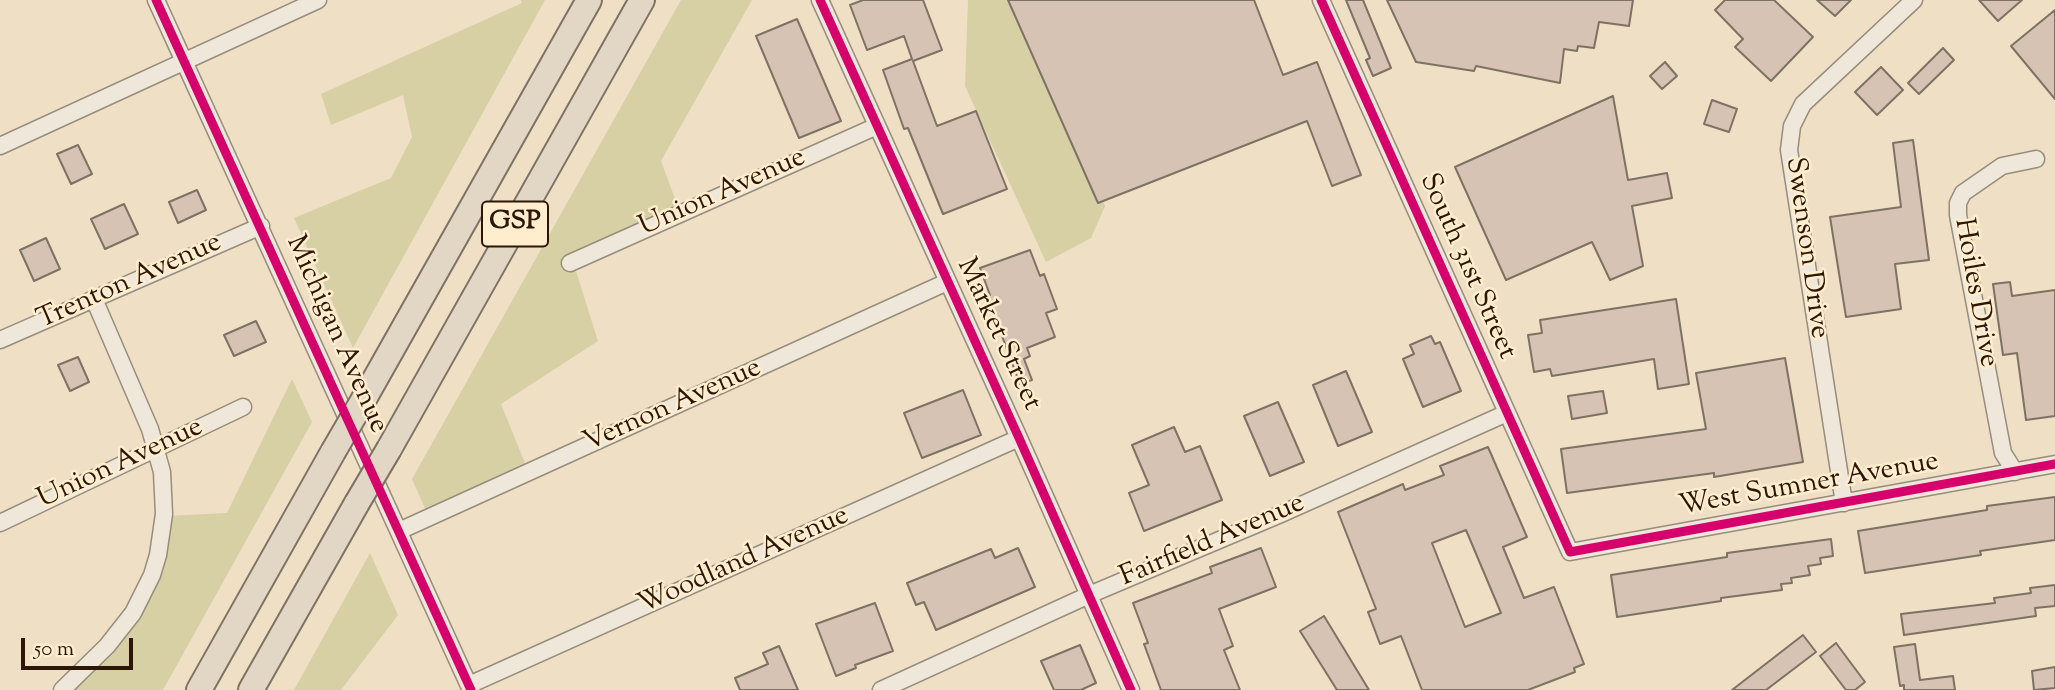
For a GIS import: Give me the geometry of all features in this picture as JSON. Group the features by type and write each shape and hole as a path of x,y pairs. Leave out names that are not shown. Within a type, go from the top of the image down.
{"highway":[{"name":"GSP","path":"199,690 589,0"},
{"name":"GSP","path":"251,690 642,0"}],"street":[{"name":"Michigan Avenue","path":"156,0 470,688"},
{"path":"0,146 318,0"},
{"name":"Market Street","path":"820,0 1130,690"},
{"name":"South 31st Street","path":"1321,0 1570,552"},
{"name":"Swenson Drive","path":"1844,503 1789,150 1792,126 1803,104 1914,0"},
{"name":"Union Avenue","path":"570,262 877,126"},
{"name":"Hoiles Drive","path":"2015,472 2003,453 1958,215 1958,203 1964,193 2002,166 2036,159"},
{"name":"Trenton Avenue","path":"0,340 261,226"},
{"name":"Vernon Avenue","path":"399,531 947,282"},
{"path":"62,690 121,630 138,604 152,575 164,514 162,472 156,448 94,299"},
{"name":"Union Avenue","path":"0,523 243,407"},
{"name":"Fairfield Avenue","path":"881,690 1089,595 1281,514 1507,413"},
{"name":"Woodland Avenue","path":"470,688 1019,438"},
{"name":"West Sumner Avenue","path":"1570,552 2055,464"}],"shaded area":[{"path":"521,0 545,0 353,348 294,218 391,178 412,137 403,95 331,125 321,94 522,3"},
{"path":"681,0 752,0 661,161 680,212 575,268 598,341 501,404 529,473 431,522 412,479"},
{"path":"968,0 1008,0 1105,206 1091,238 1046,262 965,86"},
{"path":"292,379 312,422 163,690 65,690 137,620 166,516 227,513"},
{"path":"370,553 398,615 341,690 294,690"}],"building":[{"path":"863,0 923,0 942,50 913,61 937,126 976,111 1007,189 943,214 908,128 904,129 883,70 912,59 904,36 867,50 850,5"},
{"path":"1008,0 1254,0 1283,75 1317,62 1361,175 1332,186 1307,121 1098,203"},
{"path":"1346,0 1363,0 1391,68 1373,76 1366,60 1370,58"},
{"path":"1387,0 1633,0 1629,26 1599,22 1594,48 1578,46 1577,51 1564,49 1560,83 1476,66 1474,71 1416,62"},
{"path":"1725,0 1774,0 1813,37 1771,81 1735,47 1743,39 1715,10"},
{"path":"1817,0 1851,0 1835,16"},
{"path":"1979,0 2022,0 1998,21"},
{"path":"2055,10 2055,99 2011,46"},
{"path":"797,19 841,121 799,138 756,36"},
{"path":"1943,48 1954,60 1919,94 1908,83"},
{"path":"1665,62 1677,76 1662,89 1650,76"},
{"path":"1881,67 1903,90 1877,115 1855,92"},
{"path":"1613,96 1628,180 1667,173 1672,198 1632,206 1643,266 1610,280 1592,242 1506,280 1455,167"},
{"path":"1712,100 1737,109 1729,132 1704,124"},
{"path":"1913,140 1929,260 1895,264 1901,309 1846,317 1830,217 1901,207 1893,143"},
{"path":"78,145 92,174 71,184 57,154"},
{"path":"197,190 206,210 178,223 169,202"},
{"path":"124,204 138,234 105,249 91,219"},
{"path":"46,238 60,269 34,281 20,250"},
{"path":"1030,250 1040,276 1044,274 1057,309 1046,313 1055,337 1027,348 1030,356 1024,359 1032,380 1020,384 987,296 990,295 980,268"},
{"path":"2010,282 2012,296 2055,290 2055,416 2026,420 2017,353 2003,355 1993,284"},
{"path":"1676,299 1689,384 1658,389 1654,359 1552,376 1550,369 1534,372 1528,335 1542,333 1540,320"},
{"path":"256,321 266,342 234,356 224,335"},
{"path":"1431,336 1435,344 1440,342 1461,391 1423,407 1403,359 1414,354 1410,345"},
{"path":"78,357 89,382 70,391 58,365"},
{"path":"1785,358 1803,462 1714,477 1714,473 1567,493 1561,449 1706,429 1696,373"},
{"path":"1346,371 1372,432 1338,446 1313,385"},
{"path":"963,390 981,435 922,458 904,413"},
{"path":"1603,391 1607,413 1572,419 1568,396"},
{"path":"1278,402 1304,462 1270,476 1244,416"},
{"path":"1174,427 1185,452 1200,446 1222,500 1144,531 1129,493 1149,485 1132,445"},
{"path":"1488,447 1527,537 1503,547 1524,598 1554,587 1584,664 1574,668 1575,672 1528,690 1422,690 1401,636 1380,644 1368,612 1376,609 1338,512 1403,484 1405,490 1444,475 1440,466","holes":["1466,530 1501,613 1465,627 1432,543"]},
{"path":"2055,497 2055,540 1980,551 1981,555 1865,573 1858,531 1987,510 1987,506"},
{"path":"1831,539 1833,556 1820,558 1821,564 1808,566 1810,575 1791,578 1792,583 1781,584 1782,590 1617,617 1611,575 1727,557 1727,553"},
{"path":"1018,548 1035,587 936,630 924,602 916,605 907,583 991,549 995,558"},
{"path":"1261,548 1276,587 1219,609 1233,646 1224,650 1240,690 1161,690 1133,603 1212,573 1210,567"},
{"path":"2055,585 2055,606 2035,608 2036,616 1904,635 1901,614 1995,603 1994,598 2031,593 2030,588"},
{"path":"875,603 893,651 855,665 856,668 836,676 816,624"},
{"path":"1324,616 1369,690 1337,690 1300,631"},
{"path":"1803,635 1816,652 1766,690 1732,690"},
{"path":"1836,643 1865,682 1855,690 1846,690 1820,656"},
{"path":"1915,644 1920,680 1953,676 1955,690 1904,690 1904,685 1900,686 1894,647"},
{"path":"1080,645 1096,683 1081,690 1054,690 1041,661"},
{"path":"779,646 798,690 740,690 735,678 768,664 763,653"},
{"path":"2055,667 2055,688 2034,690 2032,671"}],"cycle path":[{"path":"156,0 471,690"},
{"path":"820,0 1131,690"},
{"path":"1321,0 1570,552 2055,464"}]}
